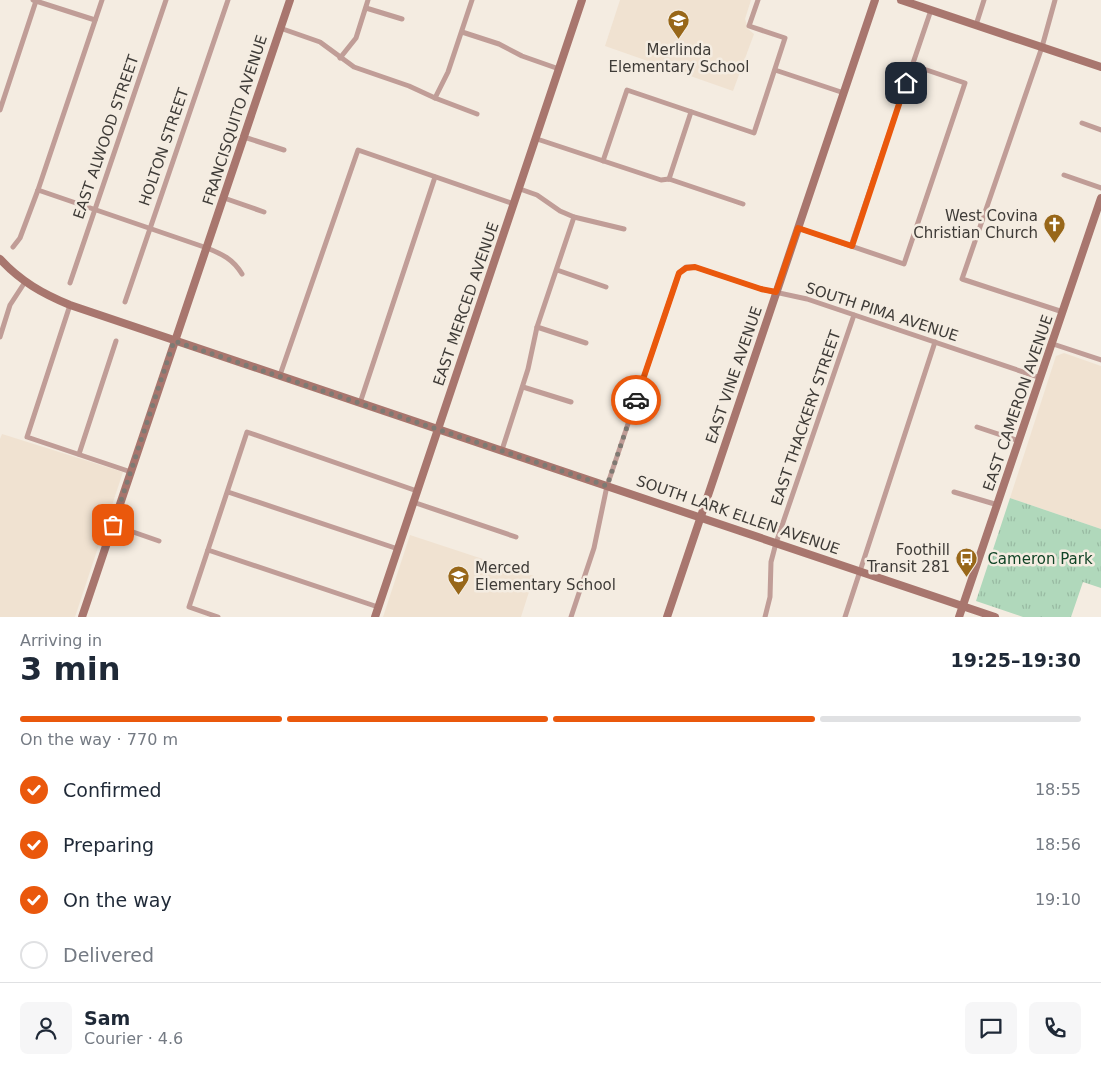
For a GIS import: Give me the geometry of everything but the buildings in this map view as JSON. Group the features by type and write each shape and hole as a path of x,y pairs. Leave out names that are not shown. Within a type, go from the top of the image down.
{"street":[{"path":"13,247 20,238 38,190 102,0"},
{"name":"EAST ALWOOD STREET","path":"70,283 166,0"},
{"name":"HOLTON STREET","path":"125,302 228,0"},
{"name":"FRANCISQUITO AVENUE","path":"82,617 290,0"},
{"path":"340,58 356,38 368,0"},
{"path":"434,98 448,72 472,0"},
{"name":"EAST MERCED AVENUE","path":"375,617 582,0"},
{"path":"604,161 627,90 754,133 785,38 749,26 758,0"},
{"name":"EAST VINE AVENUE","path":"667,617 875,0"},
{"path":"902,0 1101,67"},
{"path":"976,25 984,0"},
{"path":"1055,0 1042,47 962,279 1064,312"},
{"path":"0,110 35,1 95,20"},
{"path":"366,8 402,20"},
{"path":"852,246 931,10"},
{"path":"280,28 320,42 354,67 409,86 434,98 477,114"},
{"path":"462,32 499,44 522,56 559,69"},
{"path":"798,228 904,264 965,83 912,65"},
{"path":"775,70 844,93"},
{"path":"669,179 691,112"},
{"path":"1082,123 1101,130"},
{"path":"244,138 284,150"},
{"path":"537,138 662,180 669,179 743,204"},
{"path":"280,375 358,150 514,204"},
{"path":"1064,175 1101,188"},
{"path":"360,403 435,177"},
{"path":"520,189 537,195 560,211 574,217 624,229"},
{"path":"38,190 225,255 236,264 242,274"},
{"path":"224,198 264,212"},
{"name":"EAST CAMERON AVENUE","path":"960,617 1101,198"},
{"path":"502,450 523,386 537,327 574,217"},
{"path":"0,259 25,282 46,295 70,305 27,437 131,472"},
{"name":"SOUTH PIMA AVENUE","path":"607,486 679,273 686,268 695,267 761,289 807,299 1041,378"},
{"path":"557,270 606,287"},
{"path":"0,336 10,305 25,282"},
{"name":"SOUTH LARK ELLEN AVENUE","path":"70,305 995,617"},
{"name":"EAST THACKERY STREET","path":"765,617 770,597 771,562 776,543 854,315"},
{"path":"537,327 586,343"},
{"path":"79,454 116,341"},
{"path":"845,617 935,342"},
{"path":"1053,344 1101,360"},
{"path":"523,386 571,402"},
{"path":"977,427 1019,442"},
{"path":"218,617 189,607 247,432 417,491"},
{"path":"571,617 594,548 607,486"},
{"path":"228,492 398,549"},
{"path":"954,492 998,505"},
{"path":"413,502 516,537"},
{"path":"113,525 159,540"},
{"path":"208,550 378,607"}],"shaded area":[{"name":"Merlinda Elementary School","path":"620,0 751,0 745,19 748,29 754,34 733,91 605,46"},
{"path":"1064,353 1101,366 1101,529 1010,498 1056,356"},
{"path":"2,434 123,472 75,617 0,617 0,439"},
{"name":"Merced Elementary School","path":"410,535 534,576 521,617 383,617"}],"green space":[{"name":"Cameron Park","path":"1010,498 1101,529 1101,588 1083,582 1071,617 1023,617 976,601"}],"way so far":[{"path":"113,525 174,341 607,486 636,400"}],"place":[{"name":"Merlinda Elementary School","path":"679,40"},
{"name":"West Covina Christian Church","path":"1054,244"},
{"name":"Foothill Transit 281","path":"966,578"},
{"name":"Merced Elementary School","path":"459,596"}],"route":[{"path":"636,400 679,273 686,268 695,267 761,289 776,292 798,228 852,246 906,83"}]}
